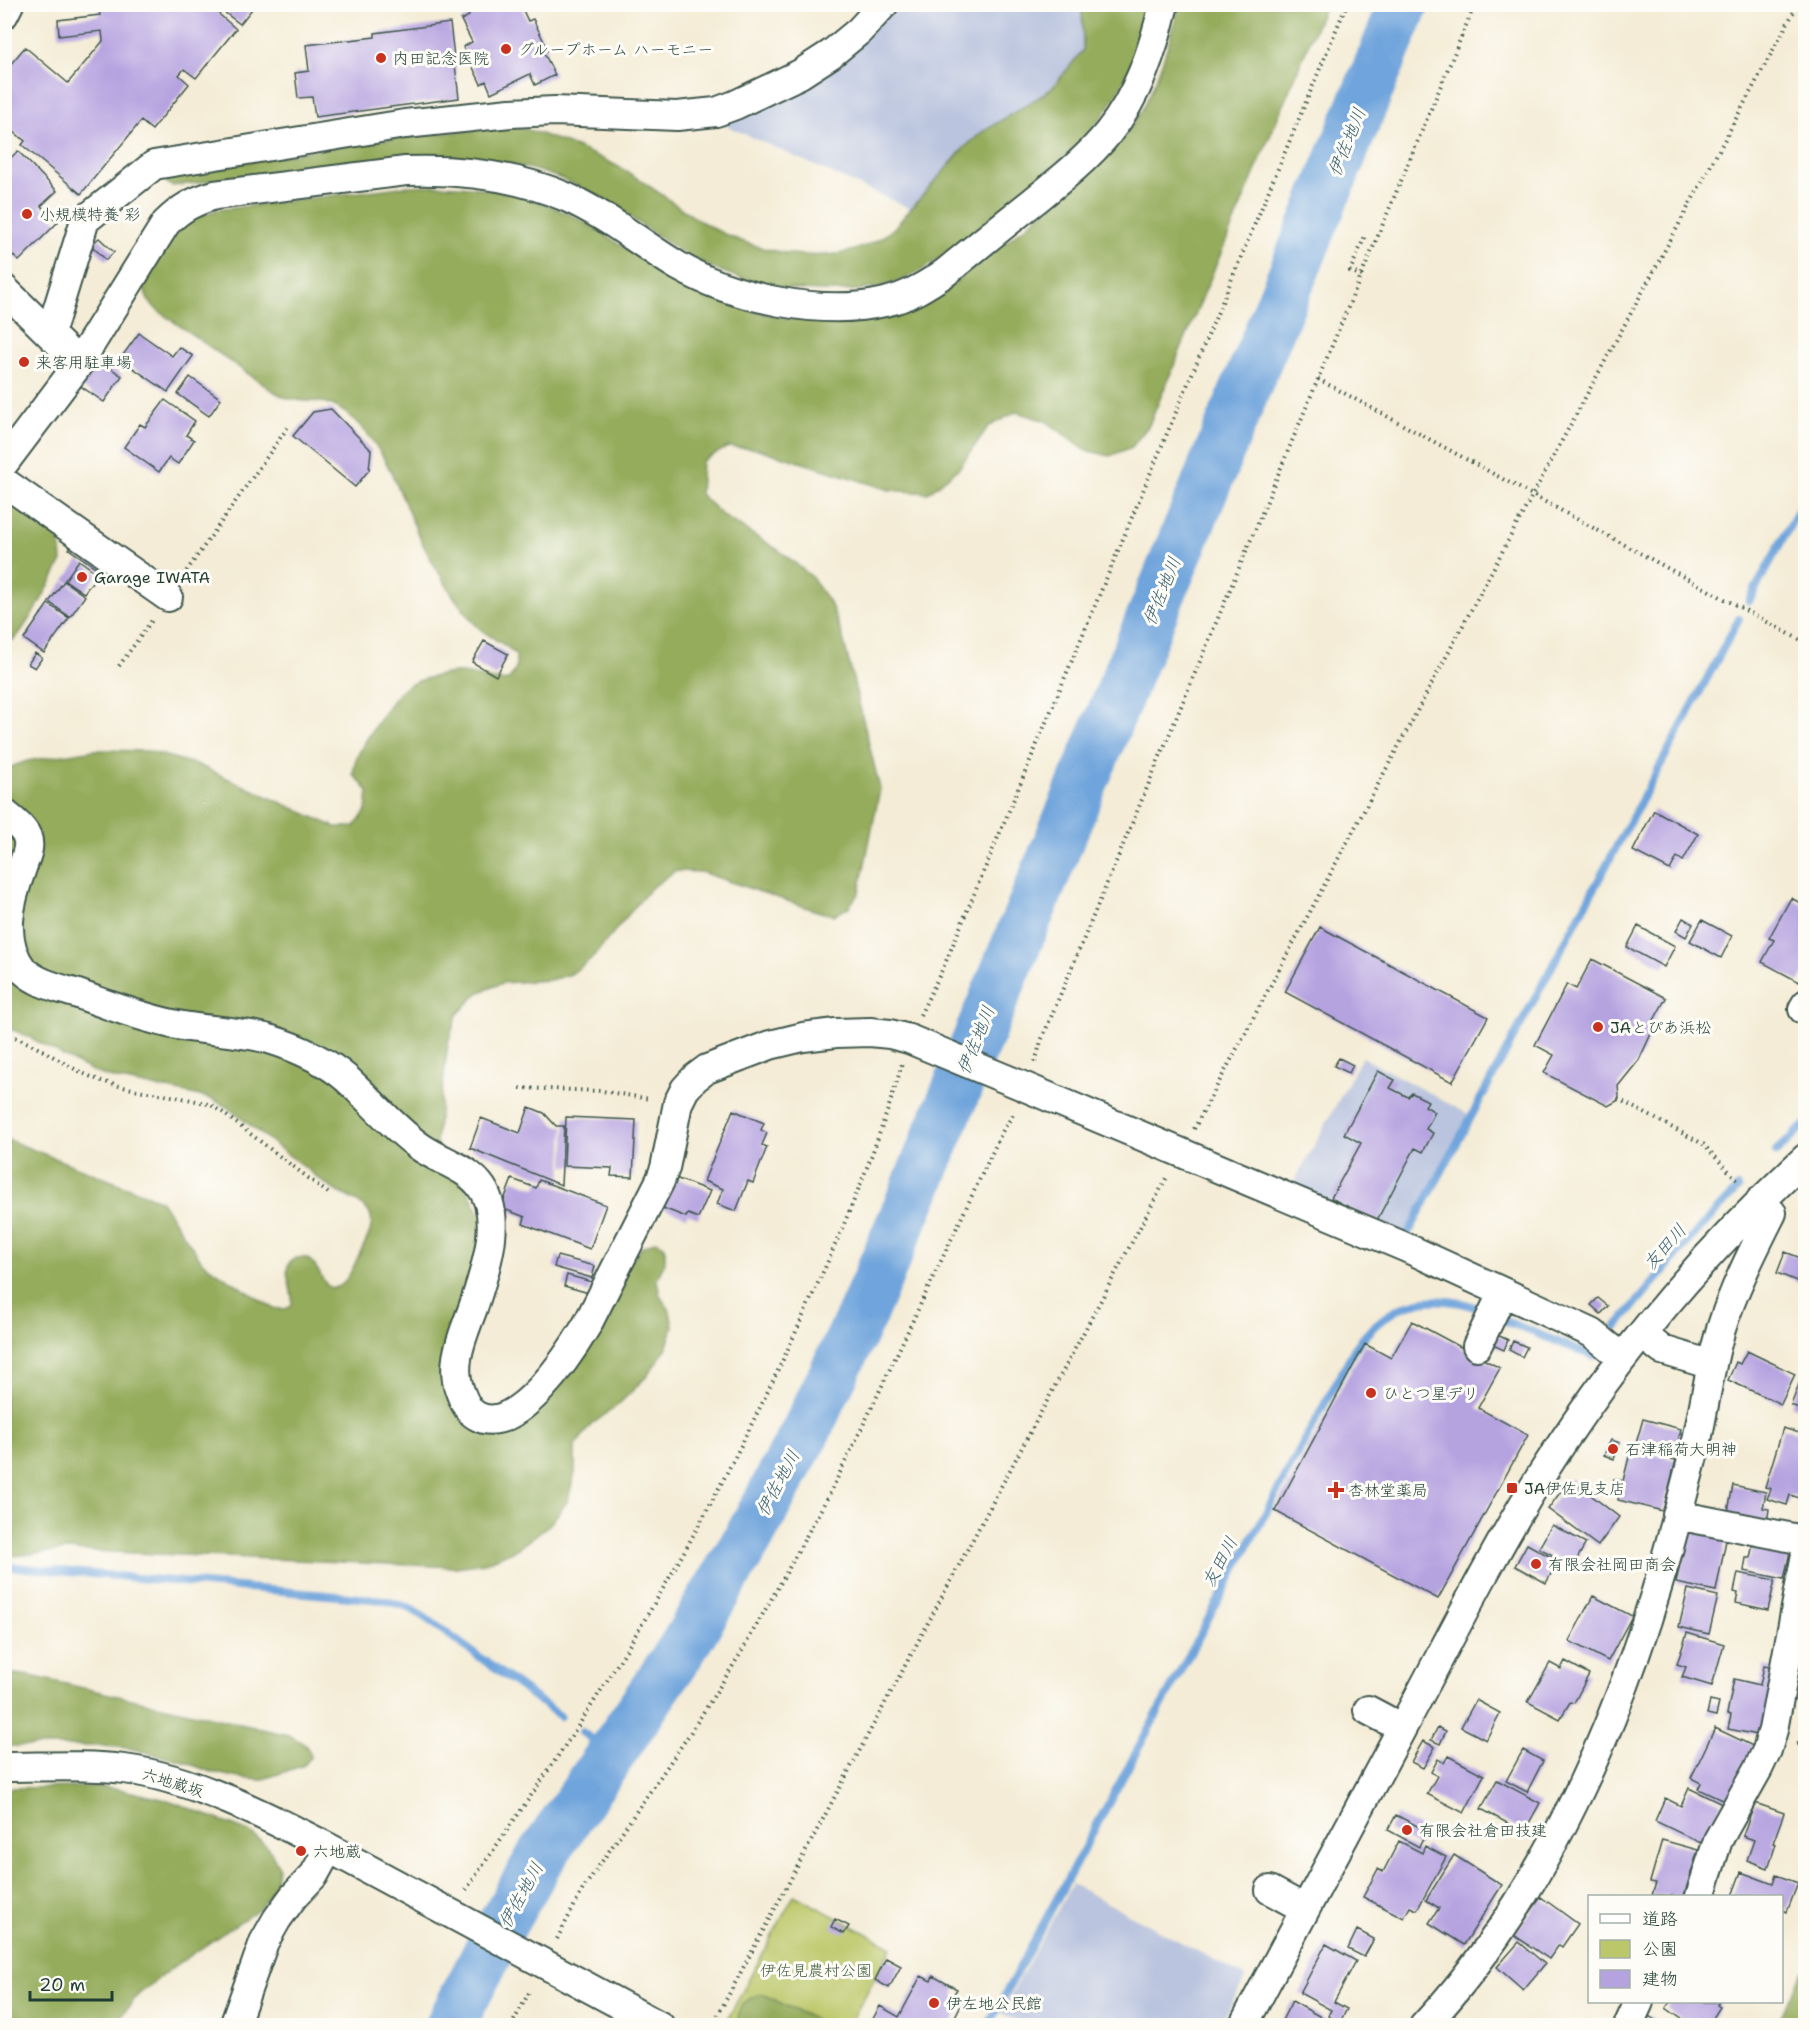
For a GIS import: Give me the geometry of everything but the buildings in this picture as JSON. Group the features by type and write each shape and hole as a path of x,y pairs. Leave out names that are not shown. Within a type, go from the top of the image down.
{"street":[{"path":"4,14 9,4"},
{"path":"50,334 85,220 154,165 405,124 510,113 555,111 676,116 716,112 800,74 831,54 859,31 884,4"},
{"path":"4,463 81,360 166,223 179,210 214,195 406,171 461,171 488,174 542,187 592,209 679,266 721,286 757,298 794,304 863,306 896,298 927,285 946,272 1071,171 1103,139 1129,102 1145,70 1157,36 1164,4"},
{"path":"4,289 66,350 81,360"},
{"path":"4,482 168,597"},
{"path":"4,813 26,835 29,849 5,915 5,935 10,953 22,969 37,981 146,1018 180,1026 265,1038 294,1047 321,1061 346,1078 421,1147 467,1173 479,1183 492,1209 493,1224 484,1272 457,1354 456,1372 465,1405 476,1416 492,1420 508,1415 523,1406 542,1388 574,1347 665,1168 678,1103 685,1089 695,1078 707,1069 770,1045 803,1037 836,1033 870,1032 911,1040 1023,1086 1405,1247 1491,1317 1592,1333 1623,1358"},
{"path":"1806,1004 1803,1009 1806,1010"},
{"path":"1244,2025 1506,1534 1542,1474 1642,1334 1712,1252 1806,1158"},
{"path":"1424,2025 1452,1996 1509,1917 1552,1843 1591,1766 1624,1687 1652,1605 1696,1441 1712,1365 1734,1293 1772,1213 1761,1201"},
{"path":"1642,1334 1662,1350 1712,1365"},
{"path":"1677,1515 1793,1538 1803,1542 1806,1554 1769,1744 1758,1769 1718,1840 1700,1895"},
{"path":"1368,1710 1402,1728"},
{"name":"六地蔵坂","path":"4,1767 100,1766 153,1774 203,1790 329,1848 660,2025"},
{"path":"234,2025 264,1942 282,1911 315,1875 329,1848"},
{"path":"1270,1890 1305,1909"},
{"path":"1628,2025 1638,2003"}],"path":[{"path":"454,1915 603,1688 658,1598 742,1446 783,1362 857,1192 911,1040 949,955 1347,4"},
{"path":"512,2025 542,1961 583,1889 689,1735 739,1656 785,1575 855,1440 1002,1132 1475,4"},
{"path":"712,2025 1798,4"},
{"path":"1362,276 1350,271 1365,236"},
{"path":"1318,379 1806,643"},
{"path":"119,666 288,427"},
{"path":"4,1034 39,1048 96,1079 211,1106 224,1113 328,1193"},
{"path":"520,1088 602,1092 678,1103"},
{"path":"1618,1099 1703,1144 1737,1180"}],"shaded area":[{"path":"893,5 1082,5 1083,50 1047,92 982,132 963,148 911,209 718,122"},
{"path":"1362,1057 1468,1114 1402,1237 1290,1190"},
{"path":"1072,1884 1246,1977 1220,2025 1025,2025 1001,2013"}],"green space":[{"path":"1082,5 1149,5 1140,39 1123,83 1098,123 1062,159 937,260 911,276 874,288 812,291 775,286 739,277 687,255 600,197 574,184 517,165 488,160 448,157 389,159 172,186 167,183 166,178 171,175 277,156 418,135 485,129 525,129 605,160 637,178 702,222 747,243 773,251 799,255 825,255 850,251 873,242 894,228 964,148 982,132 1052,88 1083,50"},
{"path":"1179,5 1325,5 1149,425 1132,447 1110,456 1085,450 1046,421 1016,412 988,427 959,468 928,493 890,490 758,449 728,447 702,461 700,494 723,516 780,551 811,576 831,605 843,638 880,789 859,893 848,908 834,915 701,872 675,871 650,889 592,958 571,974 550,980 502,983 478,993 457,1015 448,1043 436,1142 462,1180 485,1223 448,1353 492,1429 642,1247 656,1241 665,1247 665,1261 657,1280 660,1296 670,1311 673,1327 666,1349 647,1376 618,1405 591,1425 575,1446 575,1473 567,1502 550,1524 517,1549 485,1563 456,1567 66,1550 5,1557 4,1138 160,1200 203,1263 273,1308 285,1309 291,1305 287,1270 289,1263 297,1258 311,1261 331,1288 341,1285 350,1274 366,1242 371,1219 364,1206 326,1185 227,1107 214,1100 100,1074 30,1037 5,1027 5,769 27,761 94,750 148,751 198,765 335,827 354,827 366,811 368,791 353,774 355,762 363,745 402,690 421,680 453,673 509,680 516,669 516,655 476,625 450,590 418,534 385,460 375,443 362,428 347,414 331,404 295,400 276,393 157,310 148,300 144,289 174,236 190,220 217,210 408,186 488,189 526,198 564,212 592,227 672,279 695,291 749,310 777,316 834,322 888,316 935,297 1058,201 1105,158 1132,126 1149,96 1164,58"},
{"path":"9,501 56,532 62,561 20,633 13,640 6,642 4,619 9,604 4,587 8,533 5,527 4,502"},
{"path":"5,1673 31,1676 288,1735 306,1746 311,1757 304,1765 261,1780 211,1772 185,1762 129,1748 5,1746"},
{"path":"99,1787 171,1801 249,1832 269,1848 279,1867 273,1888 260,1908 168,1971 138,1995 114,2025 5,2025 5,1788"},
{"name":"伊佐見農村公園","path":"794,1895 892,1947 849,2025 724,2026"},
{"path":"1805,1970 1805,2025 1775,2025"},
{"path":"762,1994 813,2019 820,2025 741,2025 738,2018 743,2005 749,1999"}],"waterway":[{"name":"伊佐地川","path":"450,2026 504,1921 539,1860 682,1649 748,1539 808,1427 863,1312 1404,4"},
{"path":"1749,601 1806,496"},
{"path":"1408,1234 1739,619"},
{"name":"友田川","path":"1776,1152 1806,1124"},
{"name":"友田川","path":"1616,1327 1694,1235 1738,1188"},
{"name":"友田川","path":"988,2026 1355,1348 1365,1335 1376,1324 1400,1308 1414,1303 1444,1301 1473,1306 1593,1356"},
{"path":"4,1566 383,1600 408,1607 430,1621 560,1716"},
{"path":"582,1732 612,1754"}],"place":[{"name":"グループホーム ハーモニー","path":"506,49"},
{"name":"内田記念医院","path":"381,58"},
{"name":"小規模特養 彩","path":"27,214"},
{"name":"来客用駐車場","path":"24,362"},
{"name":"Garage IWATA","path":"82,577"},
{"name":"JAとぴあ浜松","path":"1598,1027"},
{"name":"ひとつ星デリ","path":"1371,1393"},
{"name":"石津稲荷大明神","path":"1613,1449"},
{"name":"JA伊佐見支店","path":"1512,1488"},
{"name":"杏林堂薬局","path":"1336,1490"},
{"name":"有限会社岡田商会","path":"1536,1564"},
{"name":"有限会社倉田技建","path":"1407,1830"},
{"name":"六地蔵","path":"301,1851"},
{"name":"伊左地公民館","path":"934,2003"}]}
